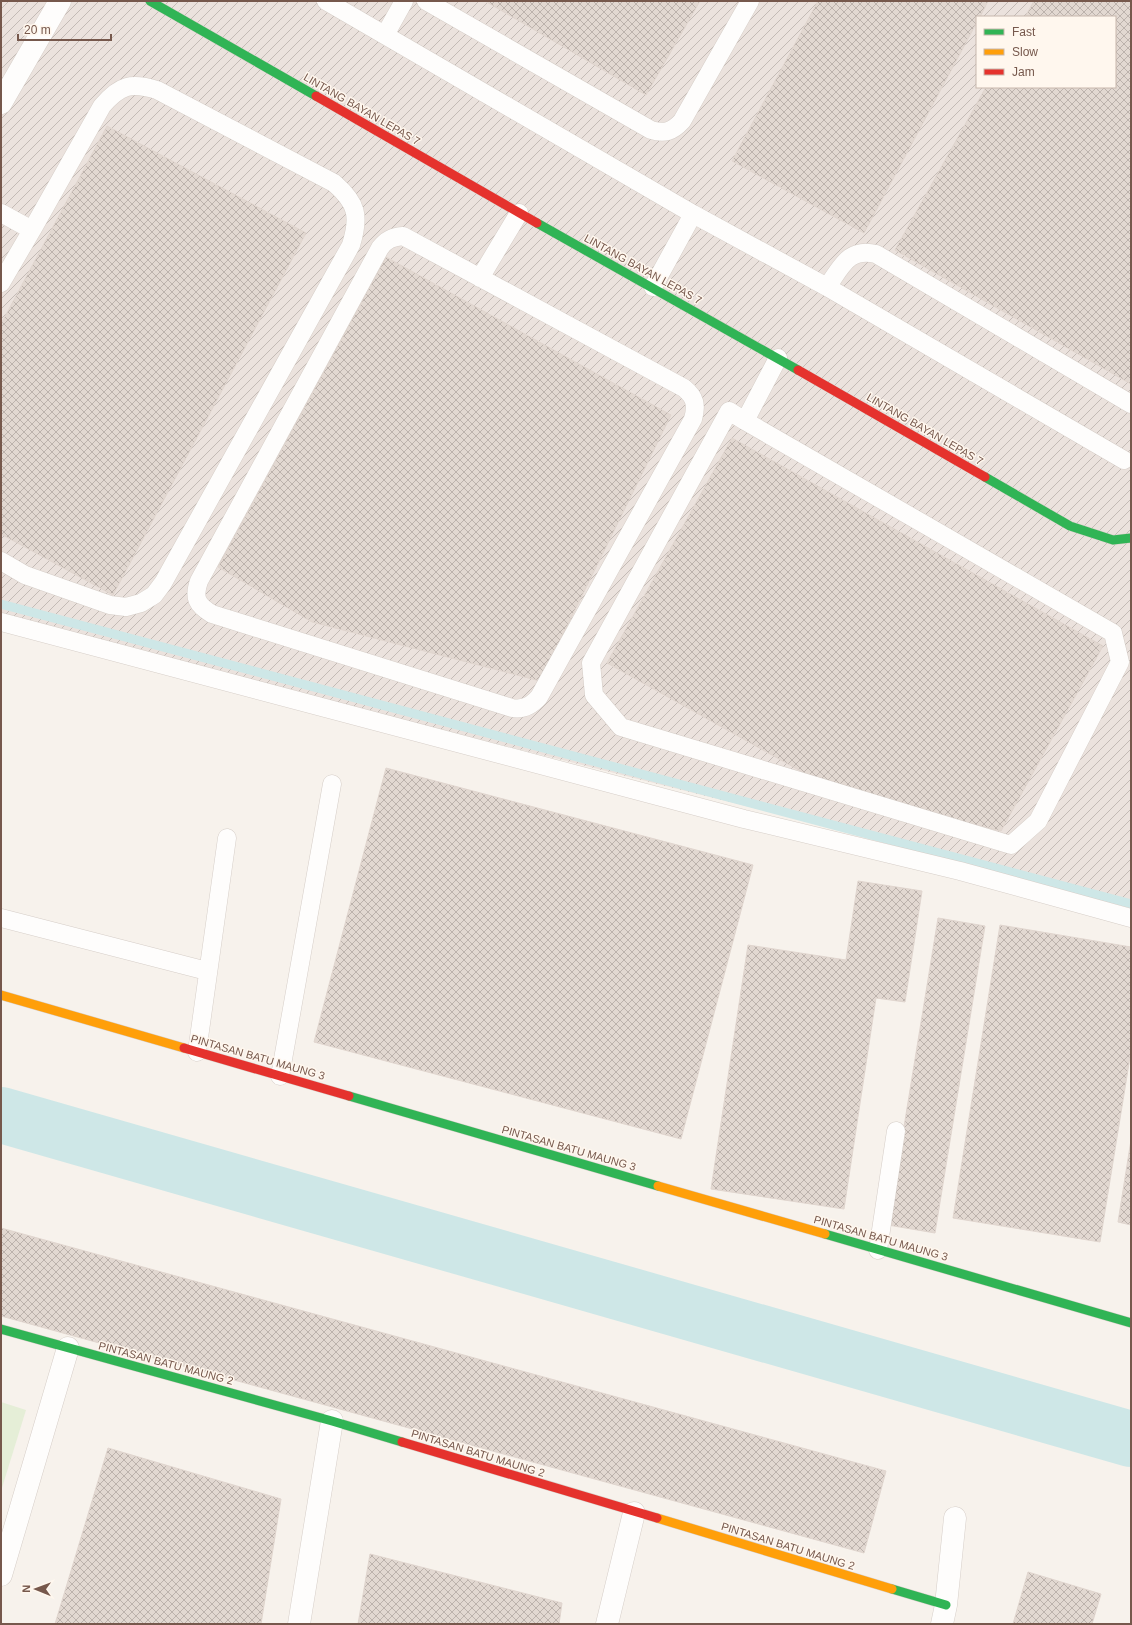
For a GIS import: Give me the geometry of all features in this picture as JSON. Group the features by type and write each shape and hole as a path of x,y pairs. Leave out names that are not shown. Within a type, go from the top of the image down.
{"street":[{"path":"1,103 60,1"},
{"name":"LINTANG BAYAN LEPAS 7","path":"150,1 519,213 778,358 1070,526 1113,540 1131,538"},
{"name":"PINTASAN BATU MAUNG 3","path":"1,995 1131,1323"},
{"name":"PINTASAN BATU MAUNG 2","path":"1,1329 332,1421 634,1513 944,1615"},
{"path":"1,1575 68,1348"},
{"path":"299,1624 332,1421"},
{"path":"607,1624 634,1513"},
{"path":"944,1615 955,1518"}],"lane":[{"path":"326,1 693,214 827,287 1124,460"},
{"path":"385,35 404,1"},
{"path":"426,1 651,130 659,133 668,132 676,128 682,121 750,1"},
{"path":"1,283 102,106 112,94 126,87 142,85 157,90 334,183 347,194 355,210 357,228 351,245 163,583 154,595 141,603 126,607 110,605 25,575 1,561"},
{"path":"1,213 32,230"},
{"path":"480,278 519,213"},
{"path":"652,287 693,214"},
{"path":"402,236 480,278 684,388 691,393 695,402 693,419 539,697 534,703 519,709 212,614 204,609 198,601 196,591 203,574 380,248 385,242 393,237 402,236"},
{"path":"827,287 848,258 856,254 866,252 876,254 1131,404"},
{"path":"745,421 778,358"},
{"path":"729,412 745,421 1113,633 1120,662 1038,821 1011,845 621,727 594,695 591,663 598,649 729,412"},
{"path":"1,622 736,817 960,871 1131,918"},
{"path":"280,1076 332,784"},
{"path":"197,1052 207,970 227,838"},
{"path":"1,918 207,970"},
{"path":"878,1250 896,1131"}],"shaded area":[{"path":"1,1 1131,1 1131,902 1,620"}],"green space":[{"path":"1,1402 26,1410 1,1491"}],"building":[{"path":"485,1 700,1 646,95"},
{"path":"818,1 988,1 980,16 976,16 976,24 864,233 732,161"},
{"path":"1034,1 1131,1 1131,384 895,250 985,88 1116,88 1116,16 1026,16"},
{"path":"107,126 306,233 113,595 1,534 1,324"},
{"path":"386,257 671,415 540,681 312,622 218,567"},
{"path":"732,438 1103,646 1001,831 840,793 607,663"},
{"path":"386,768 753,865 681,1139 314,1042"},
{"path":"858,881 922,891 905,1002 876,998 844,1209 711,1189 748,945 846,960"},
{"path":"938,918 985,926 935,1233 888,1225"},
{"path":"1000,925 1131,947 1131,1051 1100,1242 953,1218"},
{"path":"1131,1140 1131,1225 1118,1222"},
{"path":"1,1228 886,1471 864,1553 1,1316"},
{"path":"108,1448 281,1499 261,1624 55,1624"},
{"path":"370,1554 562,1603 559,1624 358,1624"},
{"path":"1028,1572 1101,1594 1092,1624 1013,1624"}],"waterway":[{"path":"1,604 1131,904"},
{"path":"1,1115 1131,1439"}],"traffic: fast":[{"path":"150,1 316,96"},
{"path":"537,223 798,370"},
{"path":"985,477 1070,526 1113,540 1131,538"},
{"path":"349,1096 658,1186"},
{"path":"825,1234 1131,1323"},
{"path":"1,1329 332,1421 402,1442"},
{"path":"892,1589 946,1605"}],"traffic: slow":[{"path":"1,995 184,1048"},
{"path":"658,1186 825,1234"},
{"path":"657,1518 892,1589"}],"traffic: jam":[{"path":"316,96 537,223"},
{"path":"798,370 985,477"},
{"path":"184,1048 349,1096"},
{"path":"402,1442 657,1518"}]}
